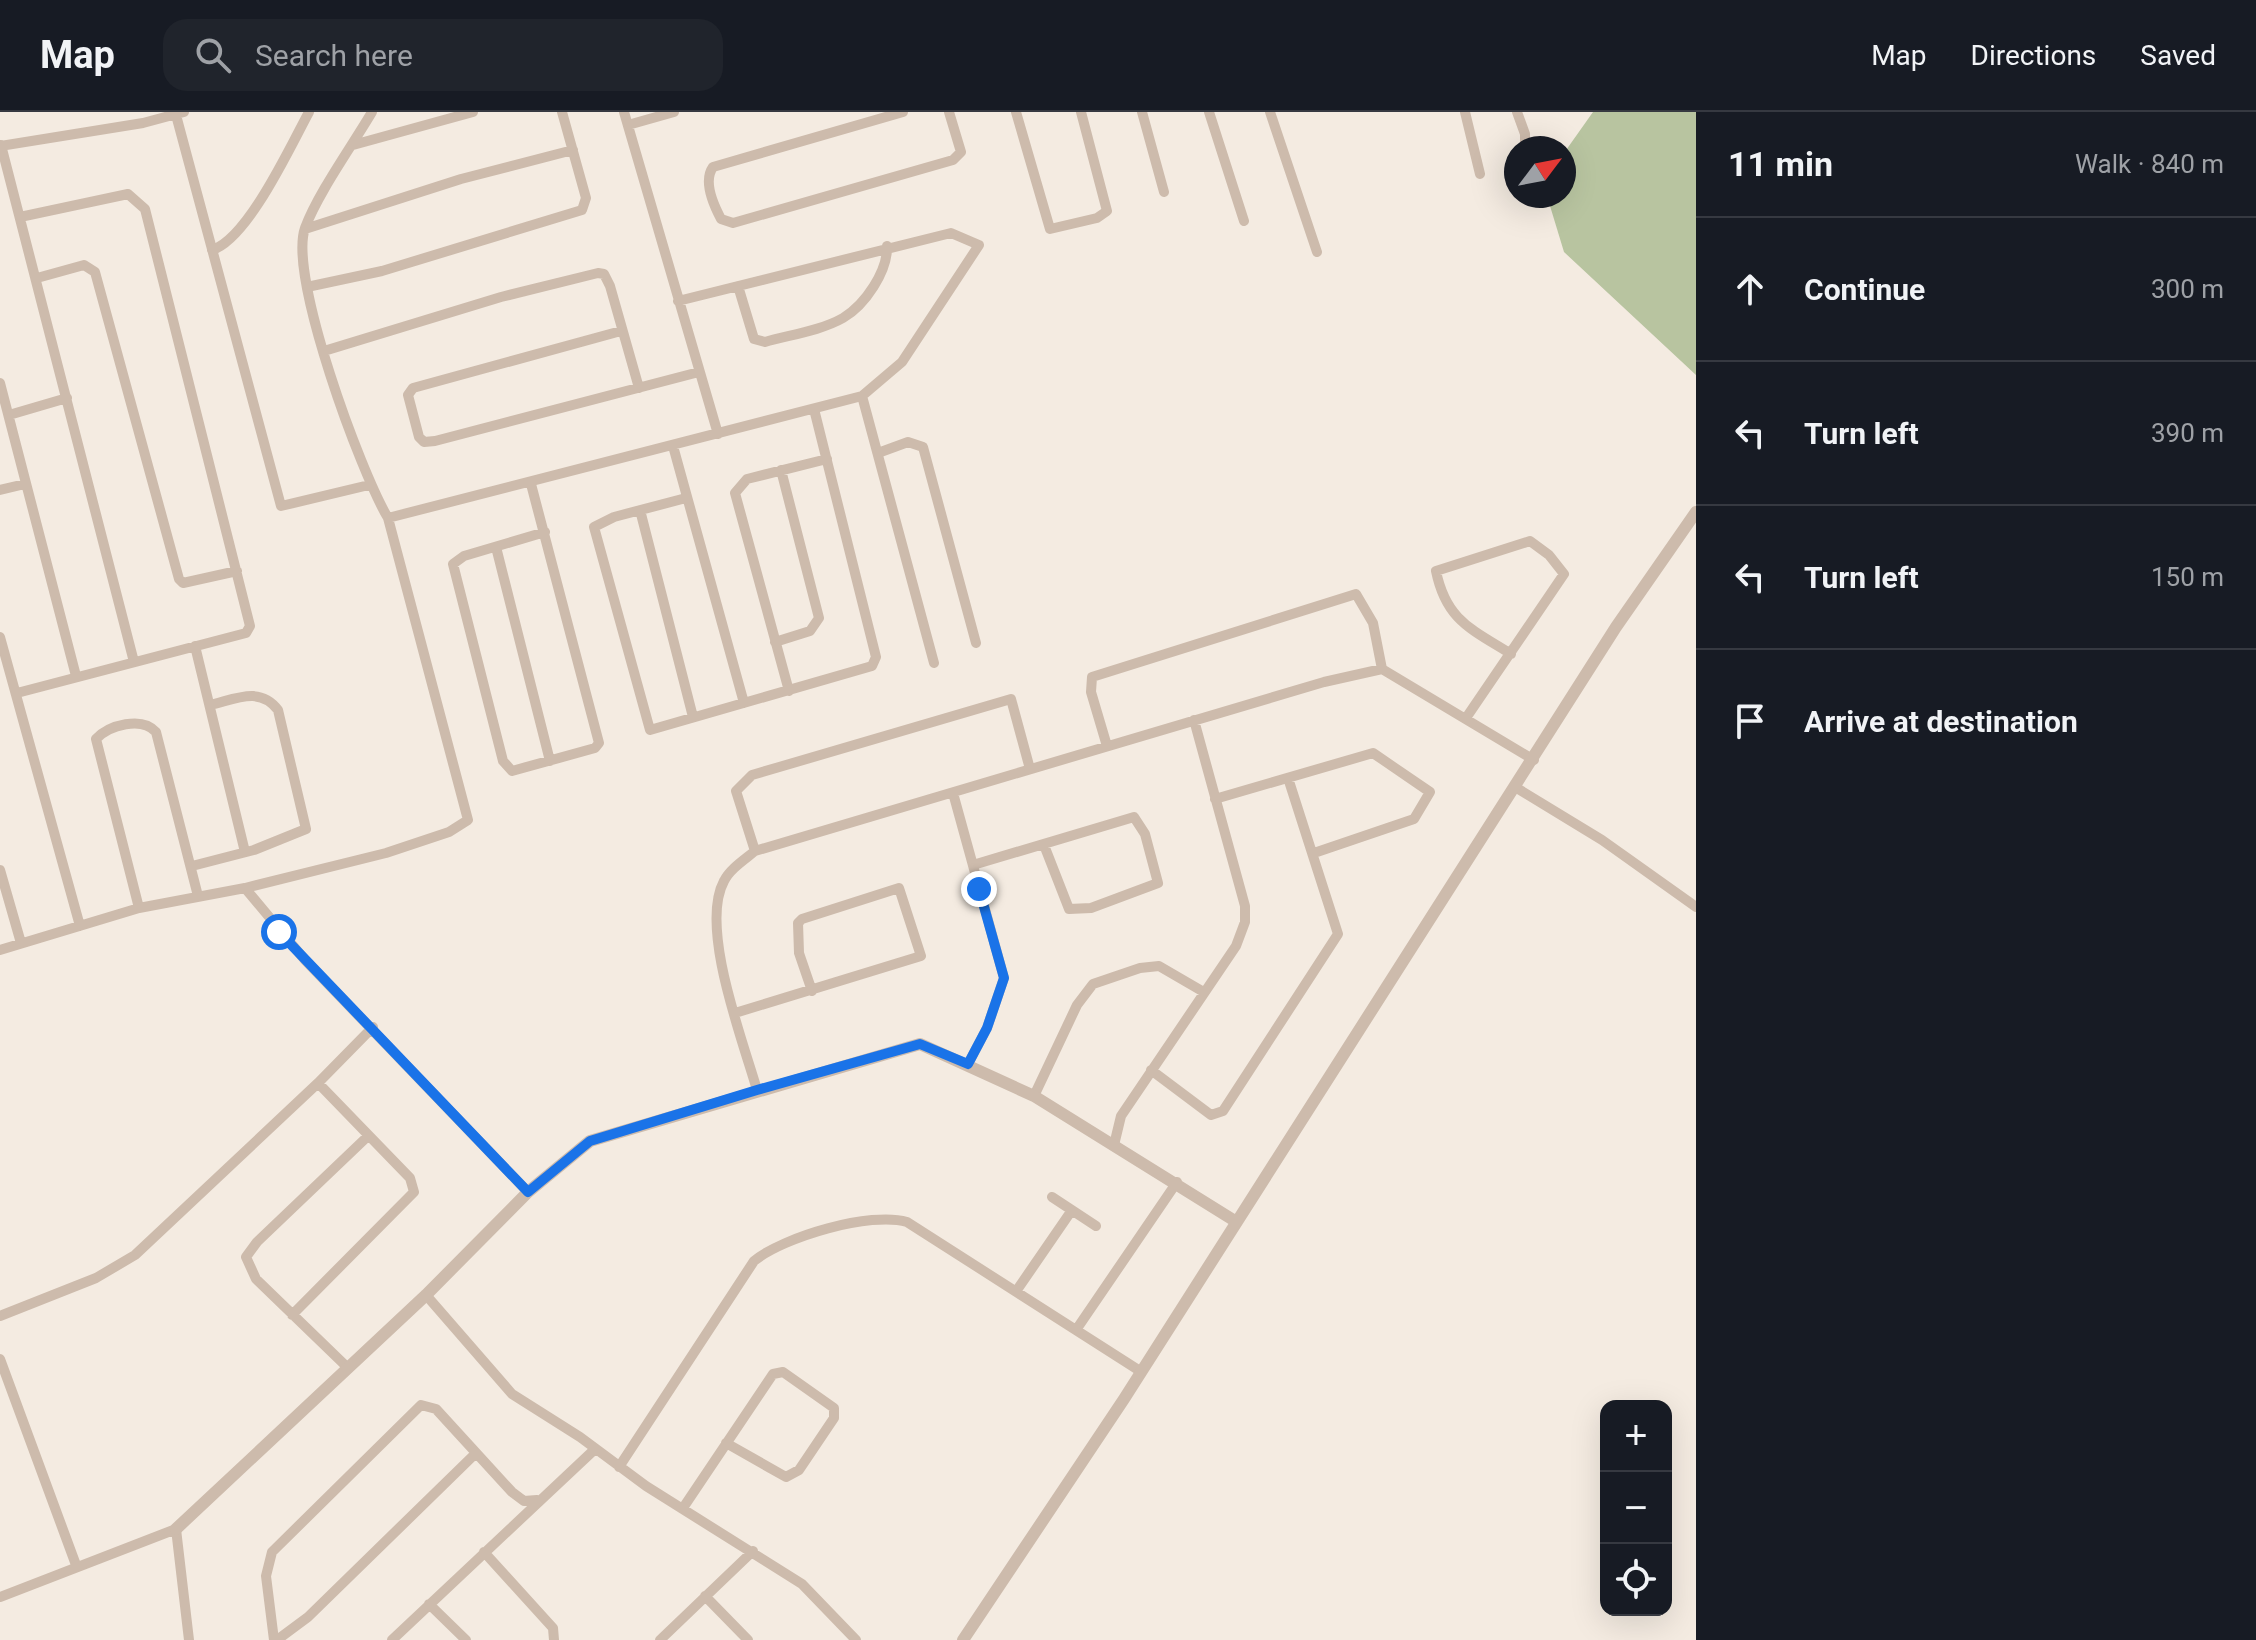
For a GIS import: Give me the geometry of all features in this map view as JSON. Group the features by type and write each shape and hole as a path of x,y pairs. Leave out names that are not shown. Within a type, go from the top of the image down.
{"street":[{"path":"212,250 223,245 241,227 309,112"},
{"path":"0,950 139,908 245,888 386,853 449,832 468,820 388,518 369,485 324,351 303,259 305,229 372,112"},
{"path":"353,145 473,112"},
{"path":"307,287 382,271 582,210 586,198 562,112"},
{"path":"624,112 718,434"},
{"path":"628,125 674,112"},
{"path":"903,112 713,167 708,177 721,219 733,223 953,160 961,152 949,112"},
{"path":"1016,112 1050,229 1097,218 1107,211 1081,112"},
{"path":"1142,112 1164,192"},
{"path":"1209,112 1244,221"},
{"path":"1270,112 1317,252"},
{"path":"1465,112 1480,174"},
{"path":"1517,112 1525,136"},
{"path":"134,662 37,278 0,146 180,113 212,250 281,506 288,507 369,485"},
{"path":"305,229 472,176 573,150"},
{"path":"17,693 246,633 250,626 145,209 128,194 20,217"},
{"path":"388,518 531,484 862,396 902,362 979,245 951,233 887,246 678,301"},
{"path":"738,286 754,339 765,342 832,323 849,314 885,267 887,246"},
{"path":"37,278 84,265 94,268 170,555 181,581 193,582 237,571"},
{"path":"324,351 501,297 598,273 604,274 610,286 639,388"},
{"path":"621,331 420,384 408,395 417,432 424,442 435,441 699,372"},
{"path":"0,383 76,676"},
{"path":"862,396 934,663"},
{"path":"9,415 67,398"},
{"path":"686,498 597,523 593,530 647,726 655,730 872,666 876,657 814,409"},
{"path":"878,453 908,442 923,447 976,643"},
{"path":"673,446 744,703"},
{"path":"789,691 735,497 742,481 827,459"},
{"path":"775,642 810,631 819,618 781,470"},
{"path":"0,490 25,484"},
{"path":"531,484 545,532 599,743 595,748 512,771 506,766 454,562 545,532"},
{"path":"640,510 693,717"},
{"path":"963,1640 1534,760 1616,627 1696,512"},
{"path":"1466,718 1511,654 1564,574 1549,555 1530,541 1436,571 1441,595 1458,622 1511,654"},
{"path":"496,547 550,761"},
{"path":"1107,746 1091,692 1092,677 1356,594 1373,623 1382,669"},
{"path":"0,637 80,926"},
{"path":"195,646 245,852"},
{"path":"757,1090 722,971 718,901 727,875 755,851 1338,678 1382,669 1534,760"},
{"path":"192,866 245,852 306,829 278,710 269,698 256,694 210,705"},
{"path":"755,851 736,791 752,775 1011,699 1030,769"},
{"path":"1114,1145 1121,1116 1202,991 1236,946 1245,922 1245,906 1194,720"},
{"path":"139,908 96,739 138,722 156,732 198,896"},
{"path":"1215,799 1373,753 1430,792 1414,819 1314,853"},
{"path":"1151,1070 1211,1115 1223,1111 1338,934 1288,778"},
{"path":"1515,787 1602,840 1694,908"},
{"path":"953,793 1004,978 987,1028 968,1064"},
{"path":"973,865 1134,817 1145,834 1158,883 1091,908 1069,909 1044,845"},
{"path":"0,870 6,912 21,943"},
{"path":"245,888 287,941 373,1027 528,1192"},
{"path":"735,1013 812,991 921,956 899,888 802,919 798,923 799,953 812,991"},
{"path":"1034,1096 1077,1005 1093,984 1140,968 1159,966 1202,991"},
{"path":"0,1316 119,1267 318,1083 373,1027"},
{"path":"0,1597 76,1565 176,1529 426,1295 528,1192 590,1141 757,1090 920,1044 1034,1096 1177,1182 1235,1221"},
{"path":"292,1315 414,1192 410,1178 318,1083"},
{"path":"347,1367 250,1272 246,1263 248,1252 367,1137"},
{"path":"1076,1330 1177,1182"},
{"path":"1052,1197 1096,1226"},
{"path":"1017,1290 1072,1210"},
{"path":"619,1467 747,1270 776,1248 842,1227 897,1219 951,1248 1140,1371"},
{"path":"426,1295 512,1394 619,1467 802,1584 856,1640"},
{"path":"0,1359 76,1565"},
{"path":"683,1508 726,1443 773,1374 783,1372 834,1408 834,1418 799,1470 786,1477 726,1443"},
{"path":"475,1454 308,1617 275,1640 266,1576 272,1552 421,1405 436,1409 518,1497 524,1501 537,1500"},
{"path":"392,1640 537,1500 594,1450"},
{"path":"176,1529 189,1640"},
{"path":"660,1640 753,1551"},
{"path":"484,1552 553,1628 554,1640"},
{"path":"705,1596 748,1640"},
{"path":"429,1604 466,1640"}],"green space":[{"path":"1593,112 1696,112 1696,375 1564,252 1551,208 1576,208 1576,136"}],"route":[{"path":"279,932 528,1192 590,1141 757,1090 920,1044 968,1064 987,1028 1004,978 979,889"}]}
